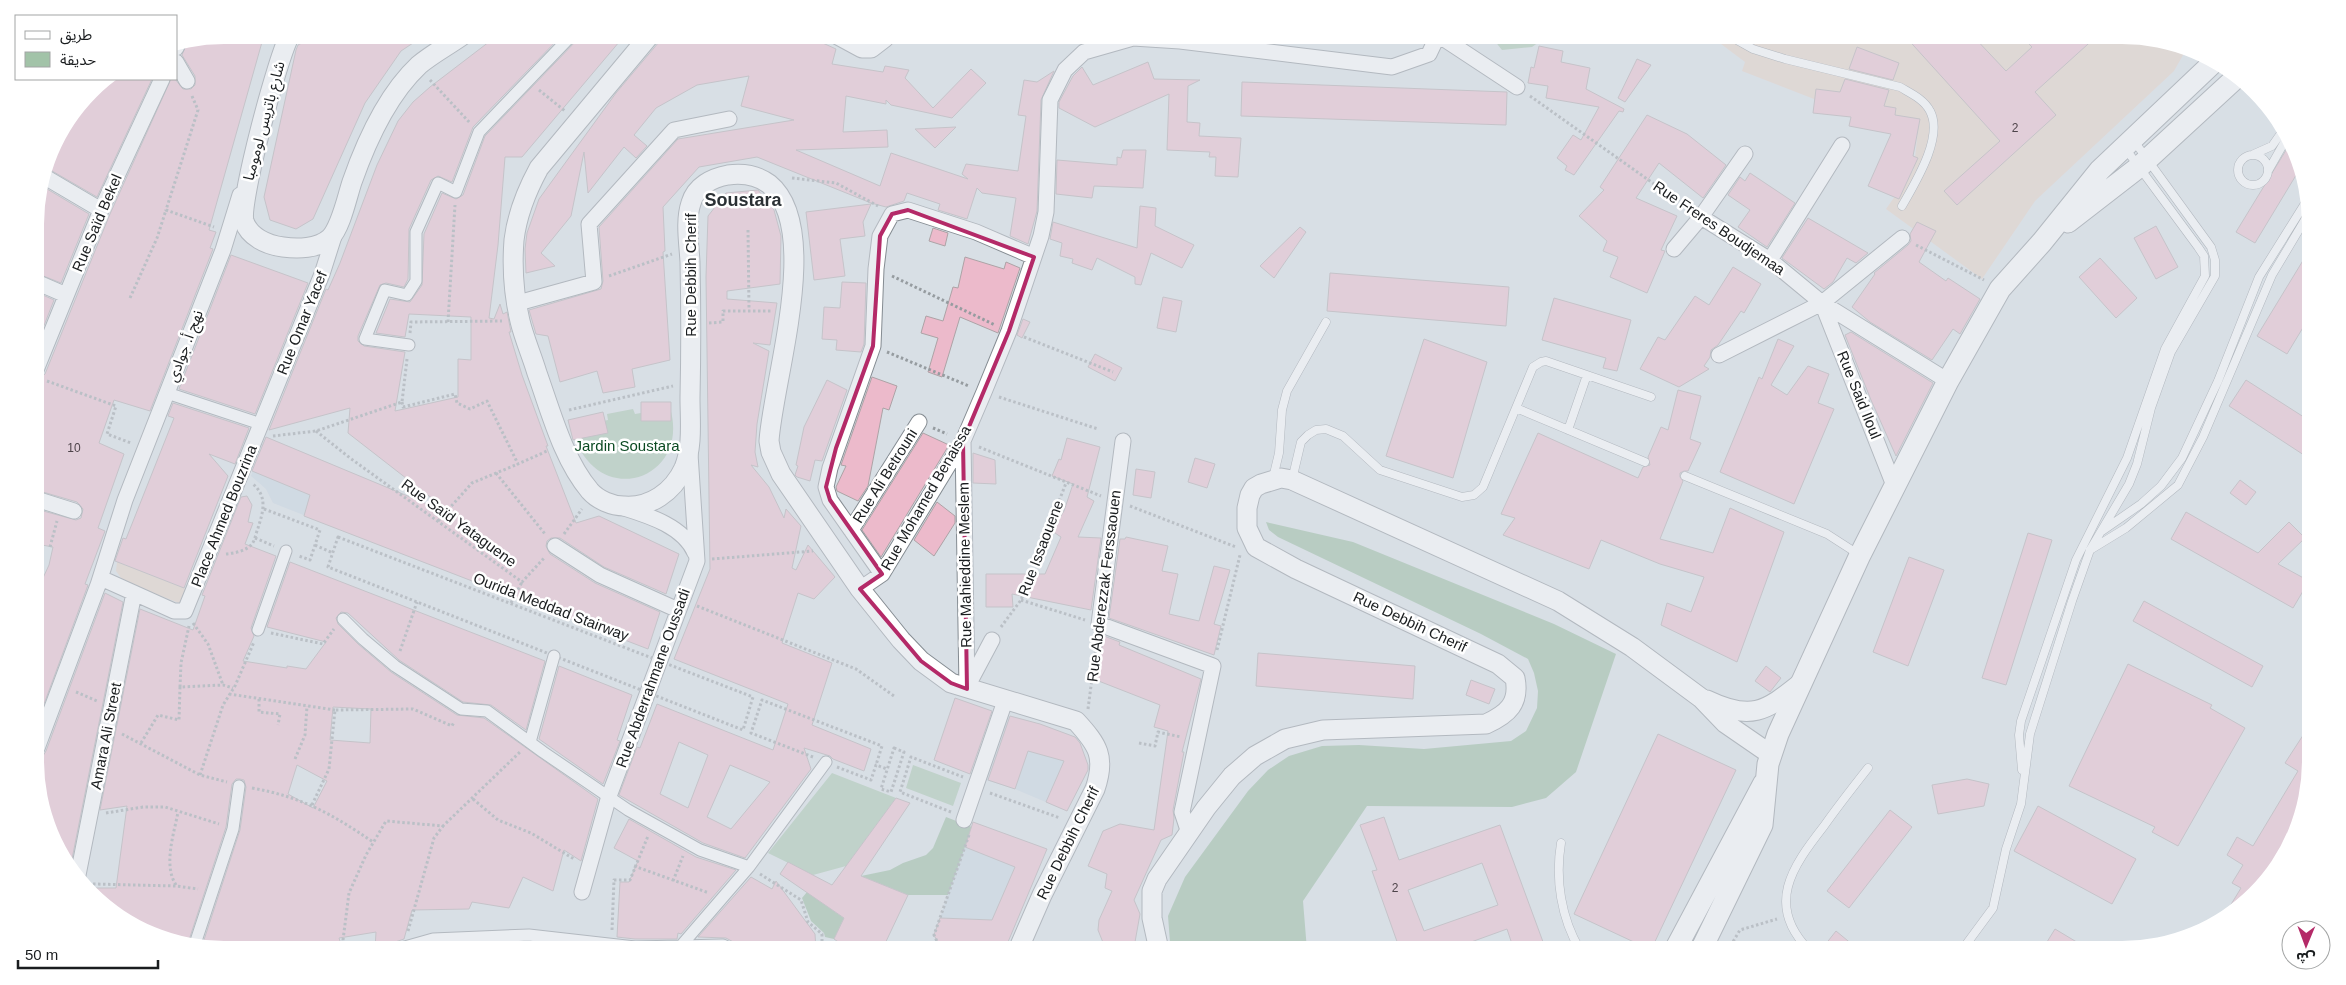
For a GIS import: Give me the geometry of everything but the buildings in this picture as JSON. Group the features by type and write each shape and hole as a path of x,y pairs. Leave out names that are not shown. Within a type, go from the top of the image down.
{"main road":[{"path":"1705,941 1762,825 1770,754 1801,683 1860,555 1948,381 2000,289 2042,242 2100,170 2206,65"},
{"path":"2042,242 2143,163 2232,81"},
{"path":"1680,941 1766,781"}],"street":[{"name":"شارع باتريس لومومبا","path":"286,44 281,57 246,186 243,209 244,220 253,235 275,246 298,249 312,246 330,238 339,221"},
{"path":"339,221 368,140 394,96 419,65 450,44"},
{"path":"409,345 365,339 385,290 407,295 416,281 416,232 438,183 456,192 479,132 563,44"},
{"name":"Rue Debbih Cherif","path":"642,44 538,168 521,210 514,241 519,312 551,414 573,465 594,494 612,505 638,506 656,500 668,490 683,470 690,447 691,382 688,222 691,202 700,186 718,177 739,173 758,178 782,197 788,210 792,236 793,296 769,441 771,452 781,474 860,589 901,640 921,661 951,683 1076,722 1091,737 1099,754 1100,773 1022,941"},
{"path":"855,44 862,48 872,48 877,44"},
{"name":"Rue Mohamed Benaissa","path":"860,589 882,574 963,441 1009,331 1034,257 1046,212 1050,100 1065,70 1084,52 1112,44"},
{"name":"Rue Mohamed Benaissa","path":"1205,44 1392,67 1429,54 1434,44"},
{"path":"1452,44 1517,87"},
{"path":"178,65 187,81"},
{"name":"Rue Saïd Bekel","path":"44,363 66,295 101,210 162,80"},
{"name":"نهج أ. جوادي","path":"44,729 98,585 124,500 146,449 228,232 268,106"},
{"path":"519,312 594,282 589,224 674,130 729,119"},
{"path":"1770,260 1842,145"},
{"path":"1674,248 1701,217 1745,154"},
{"path":"49,180 101,210"},
{"path":"882,574 830,500 826,487 836,448 873,346 876,269 880,236 892,214 908,210 976,232 1034,257"},
{"name":"Rue Freres Boudjemaa","path":"1701,217 1770,260 1822,303 1948,381"},
{"name":"Rue Omar Yacef","path":"259,430 322,274 339,221"},
{"path":"1719,355 1822,303 1902,238"},
{"path":"44,285 66,295"},
{"name":"Rue Said Iloul","path":"1822,303 1895,488"},
{"name":"Place Ahmed Bouzrina","path":"98,585 103,579 174,611 185,611 259,430 167,393"},
{"name":"Rue Ali Betrouni","path":"851,530 919,422"},
{"name":"Rue Mahieddine Meslem","path":"963,441 967,689"},
{"name":"Rue Abderezzak Ferssaouen","path":"1099,624 1123,441"},
{"path":"690,447 697,559"},
{"name":"Rue Debbih Cherif","path":"1157,941 1152,918 1152,891 1157,878 1206,808 1245,764 1285,739 1322,730 1486,724 1498,719 1515,701 1517,690 1515,678 1498,664 1296,569 1256,547 1247,528 1247,508 1250,495 1254,488 1273,480 1292,480 1558,600 1632,647 1701,698 1725,724 1770,754"},
{"path":"44,502 67,509"},
{"path":"612,505 642,514 676,531 691,544 697,559"},
{"path":"555,546 600,575 680,605"},
{"path":"258,630 286,551"},
{"name":"Rue Abderrahmane Oussadi","path":"582,892 609,796 697,559"},
{"name":"Amara Ali Street","path":"85,876 90,816 134,593"},
{"path":"342,619 395,666 461,710 487,710 628,810 689,844 749,867"},
{"path":"1099,624 1213,666 1182,812 1189,833"},
{"path":"967,689 992,640"},
{"path":"530,742 554,656"},
{"name":"Rue Debbih Cherif","path":"1701,698 1725,709 1743,712 1758,711 1774,704 1801,683"},
{"path":"968,823 976,787 1005,701"},
{"path":"685,941 749,867 826,762"},
{"path":"197,939 233,829 239,786"},
{"path":"426,941 434,939 529,935 582,941"}],"lane":[{"path":"1744,44 1753,49 1900,87 1917,97 1930,111 1934,128 1932,145 1902,206"},
{"path":"2279,136 2272,146 2240,161 2238,171 2243,180 2247,183 2256,184 2265,180 2284,144"},
{"path":"1968,941 1992,908 2006,849 2018,817 2024,792 2030,734 2090,550 2129,484 2137,464 2151,408 2172,352 2215,276 2215,260 2211,247 2128,143"},
{"path":"2254,154 2263,158 2268,171"},
{"path":"2024,792 2019,735 2021,721 2076,560 2127,458 2165,349 2205,276 2204,256 2143,163"},
{"path":"2084,543 2141,504 2161,486 2182,458 2218,381 2259,277 2302,209"},
{"path":"2076,560 2126,528 2178,485 2203,437 2272,275 2302,226"},
{"path":"1273,480 1279,453 1282,410 1287,391 1326,322"},
{"path":"1292,480 1301,442 1316,430 1326,429 1343,436 1380,470 1462,497 1474,495 1483,487 1533,367 1540,362 1546,361 1652,397"},
{"path":"1568,430 1587,376"},
{"path":"1516,408 1645,462"},
{"path":"1685,476 1827,534 1860,555"},
{"path":"1802,941 1792,928 1787,916 1785,898 1788,886 1797,864 1868,768"},
{"path":"1560,843 1559,870 1563,913 1576,941"}],"path":[{"path":"419,65 479,132"},
{"path":"130,298 156,238 198,110 187,81"},
{"path":"528,81 577,120"},
{"name":"Rue Freres Boudjemaa","path":"1517,87 1701,217"},
{"path":"792,178 836,183 892,214"},
{"path":"448,322 456,192"},
{"path":"166,210 228,232"},
{"path":"748,230 749,310"},
{"path":"1902,238 2000,289"},
{"path":"594,282 689,248"},
{"path":"722,322 723,311 771,310"},
{"path":"518,464 488,401 470,409 457,403 455,394 403,407 402,402 411,322 448,322 519,312"},
{"path":"44,377 116,406 107,434 146,449"},
{"path":"551,414 691,382"},
{"path":"259,430 287,436 316,431 402,402"},
{"path":"919,422 1066,483 1241,549 1213,666"},
{"name":"Rue Saïd Yataguene","path":"316,431 522,582 555,546 594,494"},
{"path":"438,521 472,483 564,443"},
{"path":"496,473 555,546"},
{"path":"209,551 226,554 235,553 252,544 264,509 262,495 258,489 240,475"},
{"name":"Rue Issaouene","path":"992,640 1021,600 1066,483"},
{"path":"50,547 67,509"},
{"path":"264,509 320,530 310,560"},
{"name":"Ourida Meddad Stairway","path":"333,553 338,537 660,660 753,697 748,714"},
{"path":"315,545 333,553 328,567 541,651"},
{"path":"697,559 832,549"},
{"path":"511,603 522,582"},
{"path":"1021,600 1099,624"},
{"path":"395,666 417,602"},
{"path":"680,605 856,669 894,696"},
{"path":"141,743 158,715 179,720 181,664 190,618 208,644 223,685"},
{"path":"200,775 210,749 215,725 258,630 323,644 342,619"},
{"name":"Rue Abderezzak Ferssaouen","path":"1085,731 1099,624"},
{"path":"575,664 743,730 748,714 756,718"},
{"path":"180,687 223,685 233,688"},
{"path":"229,694 335,710 413,709 452,726 461,710"},
{"path":"260,699 260,712 280,714 278,724"},
{"path":"762,700 882,746 871,780 751,733 756,718 762,700"},
{"path":"295,759 305,735 307,706"},
{"path":"335,710 329,769 312,805 336,816 373,842"},
{"path":"1139,743 1156,746 1158,732 1196,741"},
{"path":"401,941 434,838 443,826 530,742"},
{"path":"894,748 904,752 891,792 881,789 887,769 894,748"},
{"path":"944,809 900,792 911,757 954,774"},
{"path":"876,765 887,769"},
{"path":"897,773 905,776"},
{"path":"976,787 1044,813"},
{"path":"472,799 498,820 531,833 588,867"},
{"path":"90,816 143,807 165,807 233,829"},
{"path":"176,886 170,877 170,855 178,812"},
{"path":"343,941 349,893 373,842 386,821 443,826"},
{"path":"937,941 934,935 968,823"},
{"path":"612,937 614,880 630,880 634,866 654,824"},
{"path":"673,881 689,844"},
{"path":"634,866 723,898"},
{"path":"749,867 801,900 808,922 822,934 822,941"},
{"path":"90,882 176,886 212,893"},
{"path":"1733,941 1740,930 1787,916"}],"highlighted area":[{"path":"908,210 1034,257 1009,331 963,441 967,689 951,683 921,661 860,589 882,574 830,500 826,487 836,448 873,346 880,236 892,214"}],"shaded area":[{"path":"1721,44 2134,44 2158,47 2183,54 2174,71 2035,201 1982,279 1886,209 1914,169 1918,128 1832,106 1742,71 1745,62"},
{"path":"262,444 282,444 334,527 273,503 266,489 251,476"},
{"path":"117,562 186,589 179,603 124,582 116,571"},
{"path":"1007,716 1040,724 1078,738 1089,768 1067,811 1015,789 985,780"},
{"path":"973,822 1047,849 1008,941 937,941 934,935"}],"green space":[{"path":"1497,44 1536,44 1532,47 1502,50"},
{"name":"Jardin Soustara","path":"670,408 673,433 667,454 654,469 637,477 618,478 599,471 583,455 572,428 608,420 607,414 633,409 635,414"},
{"path":"1266,522 1353,542 1554,624 1616,654 1576,772 1546,798 1512,807 1367,806 1303,901 1306,941 1170,941 1168,916 1185,877 1248,791 1268,770 1289,756 1322,746 1359,745 1424,749 1511,741 1526,731 1537,708 1538,691 1534,673 1528,659 1481,634 1278,537 1269,530"},
{"path":"913,765 961,783 953,806 906,788"},
{"path":"832,773 896,798 846,866 813,875 768,853"},
{"path":"946,817 972,827 948,895 908,895 861,876 890,870 926,855 933,848"},
{"path":"807,892 844,918 834,939 825,937 824,933 811,921 802,898"}],"district":[{"name":"Soustara","path":"743,200"}]}
